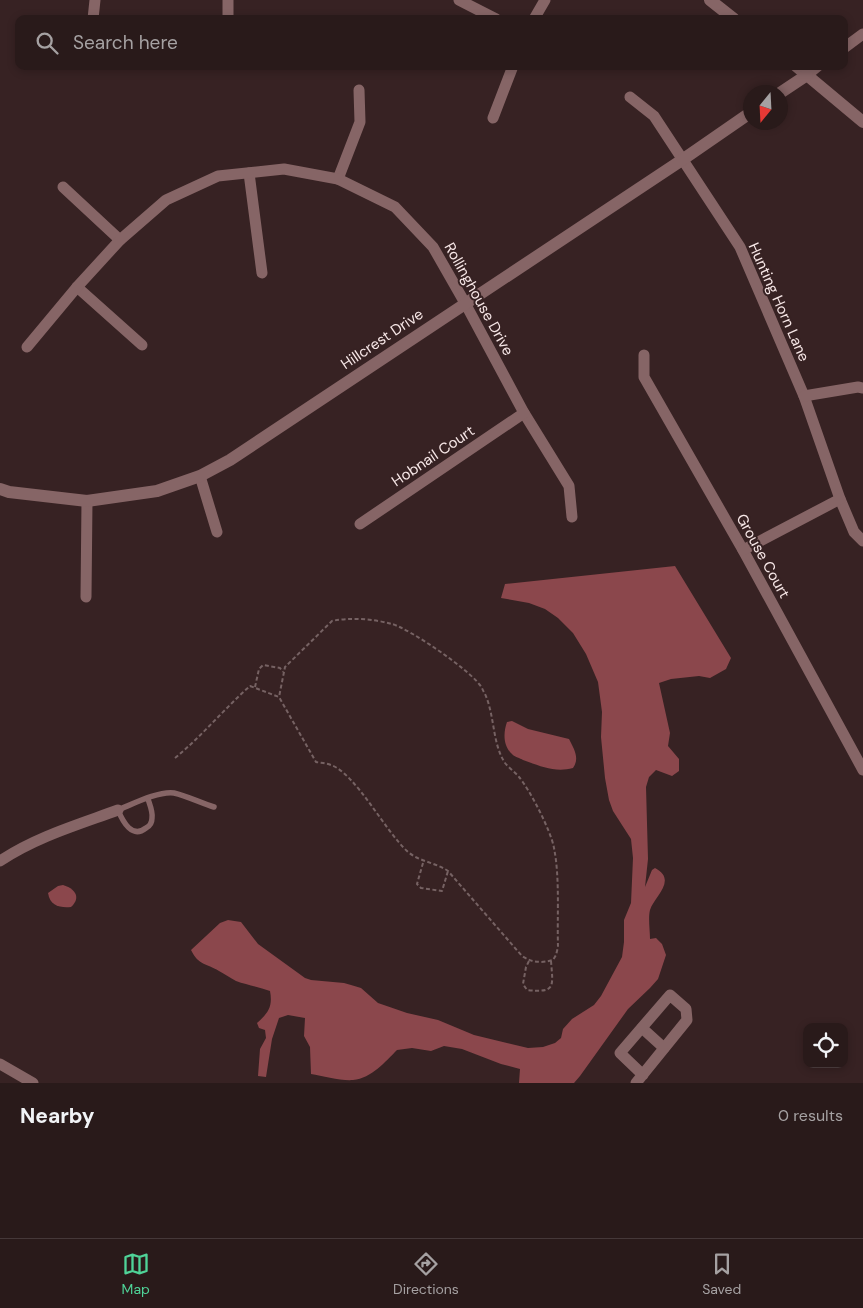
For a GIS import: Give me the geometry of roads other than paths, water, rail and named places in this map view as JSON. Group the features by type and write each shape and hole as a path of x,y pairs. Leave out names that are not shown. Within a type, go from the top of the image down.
{"street":[{"path":"93,15 95,0"},
{"path":"228,0 228,15"},
{"path":"459,0 488,15"},
{"path":"536,15 545,0"},
{"path":"710,0 729,15"},
{"path":"848,45 863,34"},
{"path":"493,118 511,70"},
{"path":"800,70 863,122"},
{"path":"788,87 813,70"},
{"path":"338,179 360,122 359,90"},
{"name":"Hunting Horn Lane","path":"630,97 654,116 740,247 804,396 854,532 863,541"},
{"name":"Hillcrest Drive","path":"0,489 9,492 87,501 156,492 200,476 230,460 743,118"},
{"name":"Rollinghouse Drive","path":"27,347 77,287 120,240 166,200 218,176 284,169 338,179 395,207 433,247 524,413 568,486 572,517"},
{"path":"249,173 262,273"},
{"path":"63,187 120,240"},
{"path":"77,287 142,345"},
{"name":"Grouse Court","path":"644,355 644,377 743,550 863,770"},
{"path":"804,396 858,387 863,388"},
{"name":"Hobnail Court","path":"360,524 524,413"},
{"path":"200,476 217,532"},
{"path":"743,550 840,498"},
{"path":"86,597 87,501"},
{"path":"0,862 17,850 46,836 118,810"},
{"path":"670,996 686,1009 687,1020 640,1079 620,1053 642,1028 670,996"},
{"path":"642,1028 664,1048"},
{"path":"0,1064 33,1083"}],"lane":[{"path":"148,799 153,817 152,823 144,830 132,831 123,821 118,810 161,794 173,793 214,807"}]}
